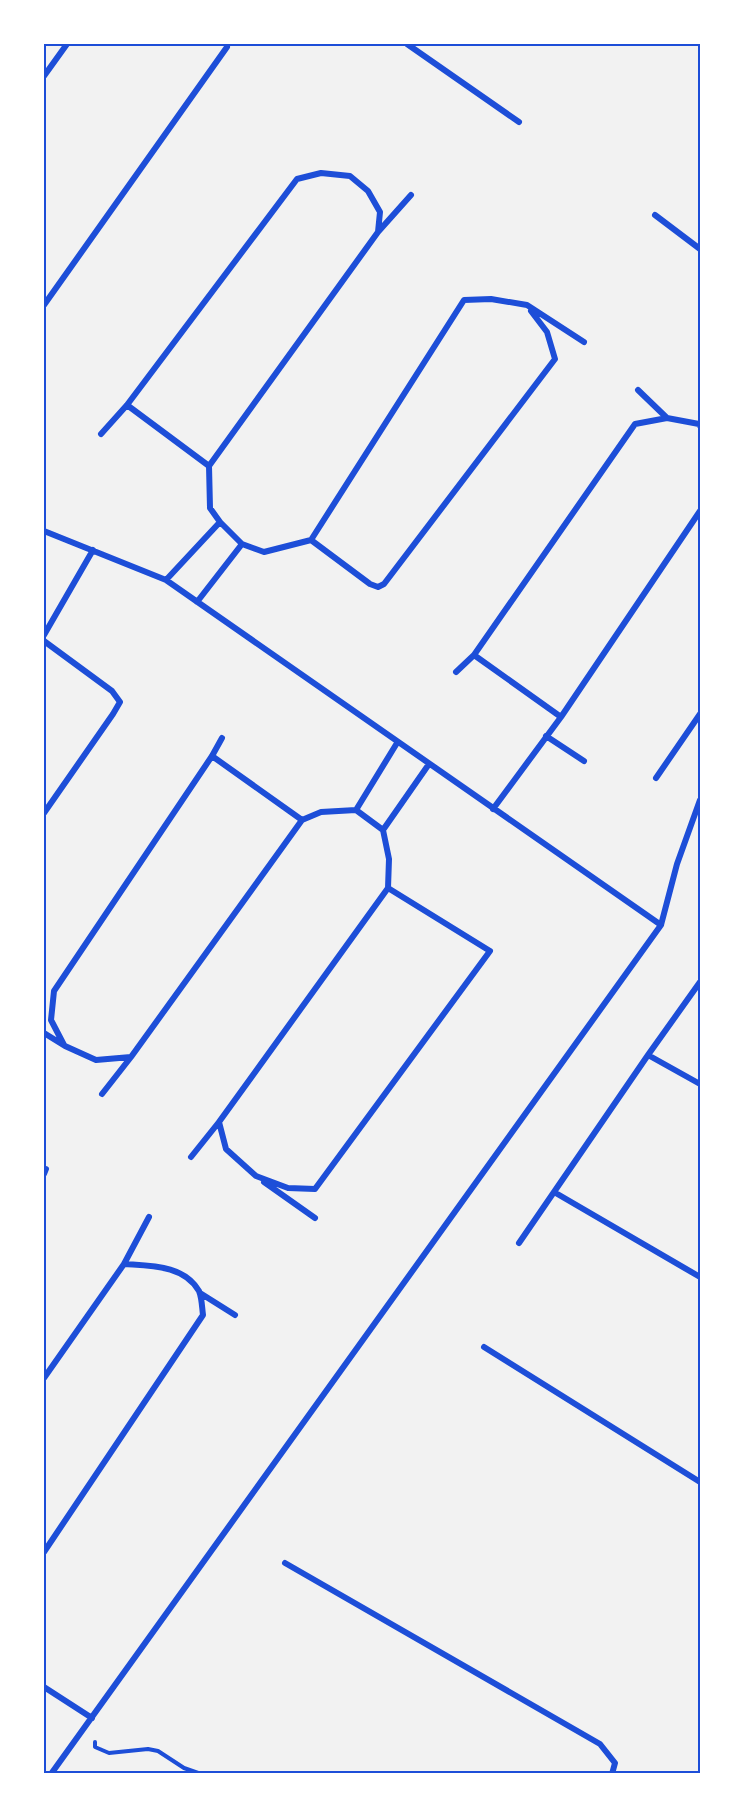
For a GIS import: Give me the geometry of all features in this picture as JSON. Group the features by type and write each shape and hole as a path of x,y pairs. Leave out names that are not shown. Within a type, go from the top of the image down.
{"street":[{"path":"44,76 67,44"},
{"path":"407,44 519,122"},
{"path":"44,305 227,47"},
{"path":"101,434 127,405 297,179 321,174 350,176 368,191 380,212 378,232"},
{"path":"411,195 378,232 209,466 210,508 219,522 242,544 264,552 311,540 464,300 491,299 527,305 584,342"},
{"path":"655,215 700,249"},
{"path":"311,540 370,584 378,587 384,584 555,359 547,332 527,305"},
{"path":"638,390 667,418"},
{"path":"127,405 209,466"},
{"path":"456,672 474,655 635,424 667,418 700,426"},
{"path":"493,809 561,717 700,511"},
{"path":"166,580 219,522"},
{"path":"44,531 166,580 661,925"},
{"path":"197,602 242,544"},
{"path":"44,635 93,550"},
{"path":"44,641 112,691 120,702 44,813"},
{"path":"474,655 561,717"},
{"path":"656,778 700,714"},
{"path":"546,736 584,761"},
{"path":"65,1046 51,1020 54,991 222,738"},
{"path":"356,810 398,743"},
{"path":"212,756 302,820"},
{"path":"383,830 429,764"},
{"path":"51,1773 661,925 677,864 700,800"},
{"path":"102,1094 302,820 321,812 356,810 383,830 389,859 388,888 219,1122 191,1157"},
{"path":"256,1176 288,1188 315,1189 490,951 388,888"},
{"path":"519,1243 700,982"},
{"path":"44,1033 65,1046 96,1060 131,1057"},
{"path":"648,1055 700,1084"},
{"path":"219,1122 226,1149 256,1176 315,1218"},
{"path":"554,1192 700,1277"},
{"path":"44,1378 124,1264 148,1217"},
{"path":"124,1264 159,1267 187,1276 200,1293 235,1315"},
{"path":"44,1552 203,1315 200,1293"},
{"path":"484,1347 700,1482"},
{"path":"285,1563 600,1744 615,1764 612,1773"},
{"path":"44,1687 92,1718"}],"path":[{"path":"92,1718 95,1747 109,1753 148,1749 158,1751 184,1768 201,1773"}]}
